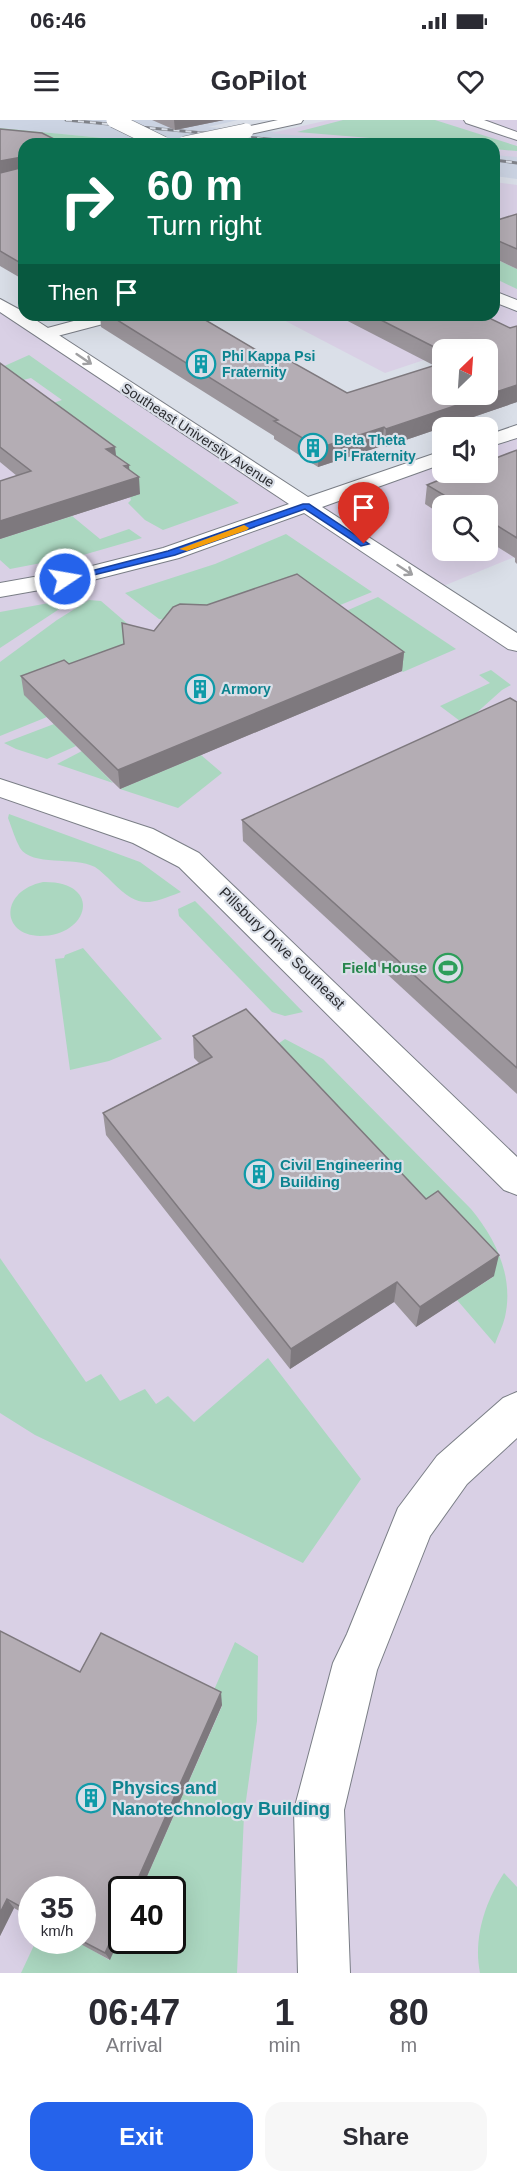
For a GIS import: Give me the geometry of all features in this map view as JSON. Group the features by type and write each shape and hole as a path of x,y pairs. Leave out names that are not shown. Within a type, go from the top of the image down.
{"street":[{"path":"114,120 152,138"},
{"path":"213,138 296,120"},
{"path":"471,120 517,136"},
{"path":"500,299 517,306"},
{"name":"Southeast University Avenue","path":"0,304 18,316"},
{"name":"Southeast University Avenue","path":"26,321 517,644"},
{"path":"46,334 94,321"},
{"path":"498,438 517,431"},
{"path":"0,590 85,575 171,553 432,462"},
{"name":"Pillsbury Drive Southeast","path":"0,788 143,836 189,860 517,1180"},
{"path":"324,1973 319,1810 356,1663 364,1649 413,1522 452,1470 517,1411"}],"shaded area":[{"path":"0,120 238,120 208,127 360,138 103,138 0,128"},
{"path":"329,120 517,120 517,157 500,156 500,138 321,138 271,133"},
{"path":"500,150 517,151 517,179 500,177"},
{"path":"500,183 517,185 517,329 481,339 432,339 432,357 385,373 285,321 500,321"},
{"path":"0,304 18,316 18,321 26,321 306,506 432,462 432,483 498,483 498,438 517,431 517,556 436,589 517,644 517,1973 0,1973"}],"green space":[{"path":"343,120 435,120 492,138 370,138 297,132"},
{"path":"0,128 103,138 18,138 18,143 0,143"},
{"path":"500,141 517,146 517,151 500,150"},
{"path":"500,261 517,269 517,289 500,281"},
{"path":"29,355 239,503 163,530 145,520 128,503 131,500 130,497 140,493 41,407 62,400 31,378 0,386 0,368"},
{"path":"72,516 100,539 129,529 142,538 83,555 10,569 0,560 0,539"},
{"path":"286,534 372,592 323,612 167,620 159,619 125,593 215,564"},
{"path":"378,597 456,649 403,672 330,618"},
{"path":"76,598 0,648 0,612"},
{"path":"89,600 101,601 144,638 47,717 0,736 0,662 57,620"},
{"path":"491,670 511,685 502,690 464,724 440,706 490,683 479,675"},
{"path":"54,724 76,746 47,759 4,743"},
{"path":"82,751 113,783 57,764"},
{"path":"201,755 222,773 178,808 120,789"},
{"path":"9,814 140,862 181,892 160,900 144,902 121,891 95,867 26,854 17,841 8,818"},
{"path":"43,882 62,884 75,890 82,899 83,909 79,919 57,934 40,936 27,934 12,921 10,912 19,894"},
{"path":"195,901 303,1012 285,1016 272,1012 179,916 178,909"},
{"path":"83,948 162,1039 109,1061 70,1070 55,959 64,958 65,955"},
{"path":"285,1039 323,1059 471,1209 480,1221 501,1259 507,1287 505,1317 495,1344 457,1300 493,1277 275,1046"},
{"path":"0,1258 86,1382 101,1374 120,1401 145,1389 156,1404 168,1396 194,1422 268,1358 361,1479 303,1563 35,1435 0,1413"},
{"path":"235,1642 258,1656 257,1721 244,1815 237,1973 21,1973 30,1954 96,1952 109,1960 112,1954 186,1954 186,1876 147,1876 222,1706 210,1699"},
{"path":"504,1873 517,1887 517,1973 480,1973 478,1947 482,1921 491,1896"}],"building":[{"path":"0,129 42,133 52,138 18,138 18,158 0,161"},
{"path":"18,168 18,262 0,251 0,173"},
{"path":"517,214 517,249 500,242 500,219"},
{"path":"119,321 207,321 275,361 285,358 347,393 432,366 432,405 457,405 319,448 274,421 278,420"},
{"path":"383,321 495,321 510,328 517,326 517,385 498,391 498,339 432,339 432,346"},
{"path":"0,363 115,447 106,449 129,465 124,466 139,477 0,521 0,481 31,471 0,447"},
{"path":"517,450 517,538 498,526 498,495 444,495 427,485 432,483 498,483 498,457"},
{"name":"Armory","path":"297,574 404,652 118,770 21,676 64,660 69,664 124,644 122,623 154,631 173,607 180,604 207,605"},
{"name":"Field House","path":"510,698 517,702 517,1068 242,820"},
{"name":"Civil Engineering Building","path":"246,1009 426,1199 438,1191 499,1255 420,1307 397,1282 291,1349 103,1113 212,1057 193,1036"},
{"name":"Physics and Nanotechnology Building","path":"0,1631 80,1672 101,1633 221,1692 139,1876 108,1876 108,1946 105,1953 96,1948 96,1876 18,1876 18,1905 7,1899 0,1913"}],"railway":[{"path":"66,120 256,138"},
{"path":"500,161 517,163"}],"slow traffic":[{"path":"183,549 244,528"}],"place":[{"name":"Phi Kappa Psi Fraternity","path":"201,364"},
{"name":"Beta Theta Pi Fraternity","path":"313,448"},
{"name":"Armory","path":"200,689"},
{"name":"Field House","path":"448,968"},
{"name":"Civil Engineering Building","path":"259,1174"},
{"name":"Physics and Nanotechnology Building","path":"91,1798"}],"route":[{"path":"65,579 171,553 306,506 364,544"}]}
